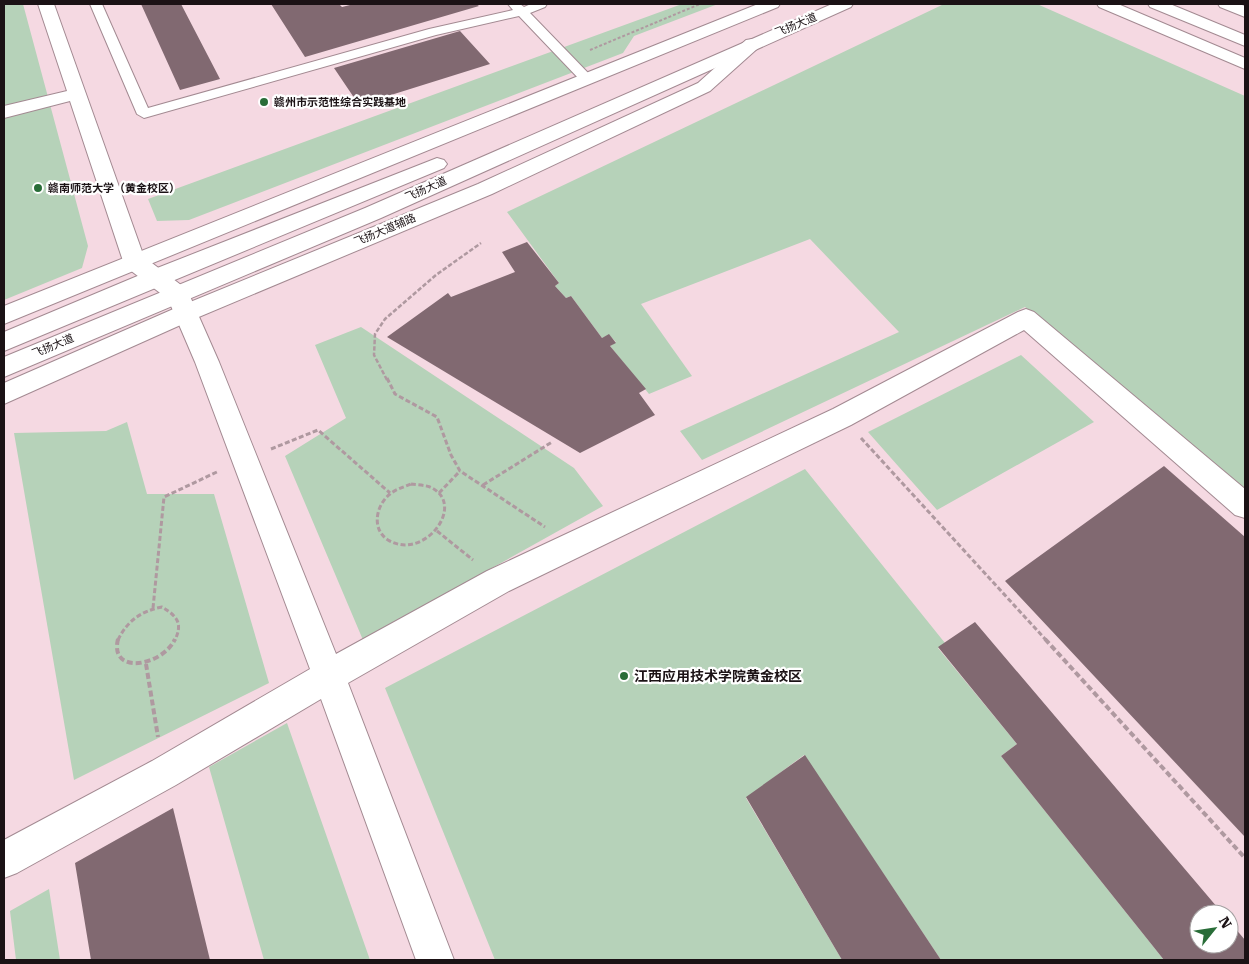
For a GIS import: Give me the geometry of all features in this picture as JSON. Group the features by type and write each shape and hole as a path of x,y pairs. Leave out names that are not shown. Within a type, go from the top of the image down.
{"street":[{"path":"46,4 134,261 182,304 207,362 329,676 435,960"},
{"path":"4,315 772,4"},
{"name":"飞扬大道","path":"4,342 155,278 426,169 806,4"},
{"name":"飞扬大道","path":"4,367 182,304 373,212 845,4"},
{"path":"1105,4 1245,64"},
{"path":"1156,4 1245,41"},
{"path":"1226,4 1245,12"},
{"name":"飞扬大道辅路","path":"4,394 182,304 485,189 704,87 752,44"},
{"path":"4,112 76,94"},
{"path":"373,212 485,189"},
{"path":"4,860 164,774 329,676 498,581 842,417 1026,318 1245,506"}],"lane":[{"path":"96,4 144,114 518,8 541,4"},
{"path":"518,8 586,78"}],"path":[{"path":"568,59 700,4"},
{"path":"481,243 436,275 385,318 376,334 374,355 395,394 437,417 451,455 460,471 538,521 572,546"},
{"path":"842,417 1245,858"},
{"path":"153,608 164,497 244,460 318,430 390,493"},
{"path":"483,485 552,442"},
{"path":"439,493 460,471"},
{"path":"422,484 431,487 439,493 444,502 443,522 437,531 427,539 416,544 404,545 394,543 385,538 379,530 376,520 378,510 390,493 405,486 422,484"},
{"path":"437,531 498,581"},
{"path":"153,608 170,610 176,616 179,624 178,633 167,652 146,664 127,662 121,657 118,641 126,623 134,616 153,608"},
{"path":"146,664 164,774"}],"green space":[{"name":"赣南师范大学（黄金校区）","path":"4,4 23,4 88,246 82,268 4,300"},
{"path":"682,4 718,4 634,36 623,53 189,220 157,221 148,199"},
{"path":"944,4 1037,4 1245,96 1245,489 1025,307 702,460 680,431 899,332 810,239 641,304 692,376 649,394 610,346 616,342 609,335 602,338 571,296 566,298 555,286 559,283 507,212"},
{"path":"361,327 574,468 603,506 363,640 285,456 346,418 315,345"},
{"path":"1021,355 1094,422 937,510 868,432"},
{"path":"127,422 147,494 214,494 269,683 74,780 14,433 106,431"},
{"path":"805,469 945,643 938,648 1017,744 1001,756 1164,960 941,960 804,755 746,798 842,960 495,960 385,688"},
{"path":"287,723 370,960 264,960 209,767"},
{"path":"49,889 60,960 16,960 10,911"}],"building":[{"path":"141,4 181,4 220,79 180,90"},
{"path":"271,4 339,4 342,7 354,4 476,4 479,6 305,57"},
{"path":"460,31 490,64 359,105 334,68"},
{"path":"527,242 559,283 555,286 566,298 571,296 602,338 609,334 616,343 610,346 646,389 639,393 655,415 580,453 387,337 448,293 451,297 515,272 502,252"},
{"path":"1164,466 1245,537 1245,837 1005,581"},
{"path":"975,622 1215,904 1189,904 1189,954 1239,954 1239,933 1245,940 1245,960 1164,960 1001,756 1017,744 938,647"},
{"path":"805,755 941,960 842,960 746,797"},
{"path":"173,808 210,960 91,960 75,863"}],"place":[{"name":"赣州市示范性综合实践基地","path":"264,102"},
{"name":"赣南师范大学（黄金校区）","path":"38,188"},
{"name":"江西应用技术学院黄金校区","path":"624,676"}]}
